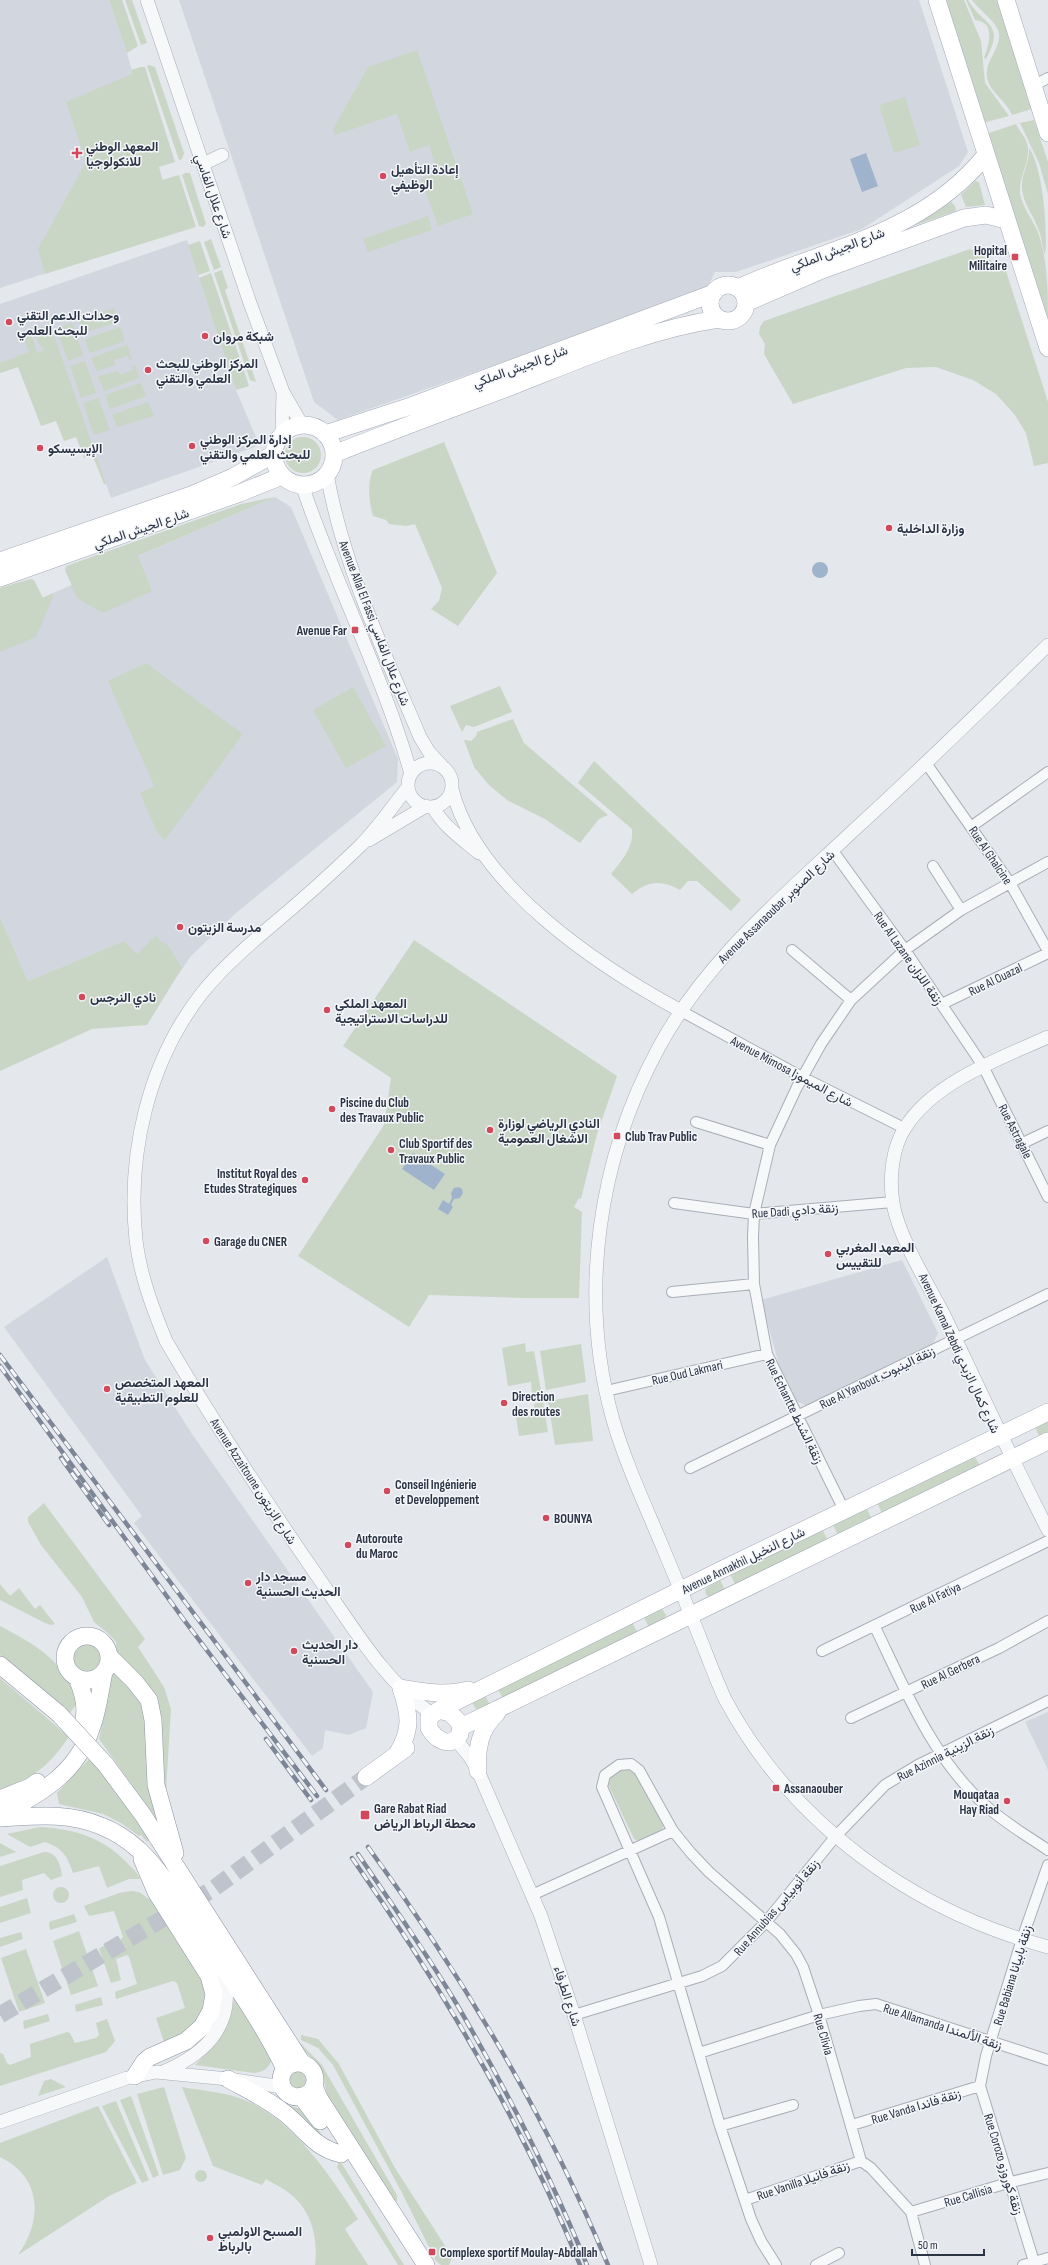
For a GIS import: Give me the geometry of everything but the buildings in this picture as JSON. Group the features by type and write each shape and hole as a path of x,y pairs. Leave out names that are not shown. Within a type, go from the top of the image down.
{"main road":[{"path":"937,0 985,156 1048,348"},
{"path":"1006,0 1048,133"},
{"name":"شارع الجيش الملكي","path":"738,288 769,275 864,241 891,229 952,191 985,156"},
{"name":"شارع الجيش الملكي","path":"746,304 822,270 964,218 986,215 1006,220"},
{"path":"726,286 738,288 742,292 746,304 741,316 736,320 730,321 719,319 710,303 714,293 720,288 726,286"},
{"name":"شارع الجيش الملكي","path":"325,434 411,406 714,293"},
{"name":"شارع الجيش الملكي","path":"334,454 457,405 624,344 687,324 719,319"},
{"path":"302,425 318,429 325,434 333,447 334,454 332,465 327,474 312,484 302,485 295,484 282,476 276,466 274,454 278,440 282,435 288,430 302,425"},
{"name":"شارع الجيش الملكي","path":"0,561 191,495 233,477 274,454"},
{"name":"شارع الجيش الملكي","path":"0,578 226,499 282,476"},
{"name":"Avenue Annakhil شارع النخيل","path":"366,1776 397,1754 434,1718 489,1684 1048,1412"},
{"name":"Avenue Annakhil شارع النخيل","path":"459,1734 502,1709 1048,1441"},
{"path":"0,1799 30,1787 48,1774 63,1759 72,1746 83,1726 85,1715 83,1692 77,1678 69,1672 64,1661 65,1650 72,1641 80,1636 94,1636 104,1644 106,1664 92,1728 81,1752 72,1765 57,1781 35,1797 0,1814"},
{"path":"0,1664 59,1714 106,1764 139,1809 302,2063 313,2072 307,2091 310,2105 412,2265"},
{"path":"77,1678 94,1679 106,1664"},
{"path":"106,1664 135,1682 149,1700 154,1734 154,1772 160,1803 177,1857 196,1899"},
{"path":"397,1754 408,1732 408,1718 401,1688 456,1693 489,1684"},
{"path":"478,1771 478,1745 483,1732 490,1720 502,1709"},
{"path":"450,1713 459,1721 459,1734 449,1742 442,1741 434,1718 450,1713"},
{"path":"0,1818 62,1815 84,1820 110,1830 138,1849 156,1868 219,1961 271,2040 285,2069"},
{"path":"0,1828 29,1816"},
{"path":"135,2076 150,2056 186,2041 202,2027 211,2011 214,1994 209,1976 156,1892 138,1849"},
{"path":"302,2063 293,2064 285,2069 281,2078 283,2087 289,2094 307,2091 319,2098 426,2265"},
{"path":"228,2079 281,2110 297,2122 320,2147 341,2154"}],"street":[{"name":"شارع علال الفاسي","path":"147,0 283,392 302,425"},
{"path":"1033,86 1048,78"},
{"path":"203,164 222,155"},
{"name":"شارع علال الفاسي","path":"282,435 283,392"},
{"name":"Avenue Allal El Fassi شارع علال الفاسي","path":"327,474 343,543 365,602 420,737 441,765"},
{"name":"Avenue Allal El Fassi شارع علال الفاسي","path":"302,485 313,517 363,640 411,774"},
{"name":"Avenue Assanaoubar شارع الصنوبر","path":"1048,645 926,763 756,922 724,956 681,1011 658,1049 635,1097 619,1139 608,1184 598,1249 596,1299 599,1350 606,1391 612,1418 628,1466 681,1590 724,1697 736,1717 767,1761 790,1790 835,1837 866,1861 921,1896 979,1923 1048,1947"},
{"path":"485,857 459,838 429,807 414,800 408,788 411,774 421,764 434,763 441,765 450,775 452,789 461,816 485,857 506,884 574,942 639,987 681,1011"},
{"name":"Rue Al Ghalcine","path":"926,763 972,826 1010,883 1048,952"},
{"path":"972,826 1048,772"},
{"name":"Avenue Azzaitoune شارع الزيتون","path":"408,788 361,845 258,936 218,975 177,1028 158,1070 140,1132 135,1166 134,1206 136,1241 142,1272 166,1341 263,1498 360,1637 401,1688 434,1718"},
{"path":"429,807 445,801 452,789"},
{"name":"Avenue Azzaitoune شارع الزيتون","path":"361,845 429,807"},
{"name":"Rue Al Lazane زنقة اللزان","path":"833,851 905,950 983,1066"},
{"name":"Rue Echantte زنقة الشنط","path":"844,1510 767,1354 754,1284 752,1238 754,1214 770,1145 802,1077 821,1044 851,1000 905,950 961,910 1048,862"},
{"path":"933,866 961,910"},
{"path":"792,950 851,1000"},
{"name":"Rue Al Ouazal","path":"942,1004 1048,952"},
{"name":"Avenue Mimosa شارع الميموزا","path":"681,1011 802,1077 904,1128"},
{"name":"Avenue Kamal Zebdi شارع كمال الزبدي","path":"1048,1037 983,1066 948,1086 930,1100 904,1128 893,1166 893,1202 904,1235 956,1340 1000,1436 1048,1530"},
{"name":"Rue Astragale","path":"983,1066 1023,1143 1048,1197"},
{"path":"696,1122 770,1145"},
{"path":"1023,1143 1048,1131"},
{"name":"Rue Dadi زنقة دادي","path":"674,1203 754,1214 893,1202"},
{"path":"672,1292 754,1284"},
{"name":"Rue Al Yanbout زنقة الينبوت","path":"690,1468 1048,1294"},
{"name":"Rue Oud Lakmari","path":"606,1391 767,1354"},
{"name":"Rue Al Fatiya","path":"822,1652 1048,1541"},
{"name":"Rue Al Gerbera","path":"851,1718 998,1648 1048,1621"},
{"path":"875,1627 940,1754 984,1805 1048,1850"},
{"name":"Rue Azinnia زنقة الزينية","path":"835,1837 885,1785 899,1775 1048,1701"},
{"name":"شارع الطرفاء","path":"459,1734 478,1771 532,1895 574,2015 651,2265"},
{"name":"Rue Clivia","path":"776,2265 756,2231 720,2126 677,1983 659,1917 632,1850 602,1787 605,1775 619,1765 627,1763 639,1770 673,1831 708,1872 766,1922 796,1954 803,1967 819,2015 862,2161"},
{"path":"532,1895 673,1831"},
{"name":"Rue Annubias زنقة أنوبياس","path":"574,2015 702,1976 722,1966 766,1922 835,1837"},
{"name":"Rue Babiana زنقة بابيانا","path":"980,2086 1022,1939 1048,1865"},
{"path":"0,2122 135,2076 164,2071 190,2060 217,2031 226,2012 226,1983 219,1961"},
{"name":"Rue Allamanda زنقة الألمندا","path":"699,2053 819,2015 859,2006 876,2004 1048,2060"},
{"path":"164,2071 283,2087"},
{"name":"Rue Vanda زنقة فاندا","path":"852,2125 980,2086"},
{"name":"Rue Corozo زنقة كوروزو","path":"980,2086 1011,2182 1034,2263"},
{"path":"720,2126 793,2105"},
{"path":"862,2161 871,2168 911,2212 926,2265"},
{"name":"Rue Vanilla زنقة فانيلا","path":"745,2200 862,2161"},
{"name":"Rue Callisia","path":"911,2212 1011,2182 1048,2173"},
{"path":"816,2265 839,2253"},
{"path":"1023,2265 1048,2258"}],"shaded area":[{"name":"المعهد الوطني للانكولوجيا","path":"0,0 109,0 127,53 177,231 0,288"},
{"path":"179,0 919,0 968,152 959,166 862,229 736,272 715,272 706,291 338,420 314,402"},
{"name":"المركز الوطني للبحث العلمي والتقني","path":"187,240 236,390 258,442 255,447 111,498 59,353 0,373 0,304"},
{"path":"275,497 291,507 398,759 397,782 236,913 191,956 171,985 124,941 28,981 0,917 0,616"},
{"path":"107,1257 145,1360 192,1434 373,1692 366,1728 349,1735 325,1730 323,1748 312,1756 134,1523 142,1516 4,1327"},
{"path":"902,1260 938,1333 933,1344 807,1406 794,1400 781,1372 761,1300"},
{"path":"1048,1712 1048,1770 1025,1722"}],"green space":[{"path":"109,0 122,0 138,46 127,53"},
{"path":"125,0 132,0 147,43 141,45"},
{"path":"945,0 964,0 981,41 985,83 1009,116 983,123"},
{"path":"966,0 968,0 993,31 994,38 992,47 986,59 984,58 989,40 988,29 982,22 975,20"},
{"path":"972,0 997,0 1032,109 1012,115 1006,105 991,88 987,77 987,70 999,40 999,34 994,24"},
{"path":"417,50 473,214 438,226 421,179 438,173 429,145 410,152 397,114 335,135 333,129 368,67"},
{"path":"149,65 155,67 184,153 182,159 179,160 147,66"},
{"path":"145,67 175,162 159,167 162,180 179,175 196,227 45,274 38,249 86,162 66,102 132,74 131,70"},
{"path":"905,97 920,145 894,153 879,105"},
{"path":"1034,120 1048,162 1048,194 1039,163 1020,123"},
{"path":"1016,124 1027,143 1028,149 1028,156 1021,181 1020,194 1021,199 1037,230 1042,246 1047,279 1048,323 986,134"},
{"path":"1029,148 1034,157 1041,184 1046,232 1045,255 1039,231 1026,204 1022,188"},
{"path":"185,173 190,173 206,224 203,227 199,226 182,175"},
{"path":"975,181 979,182 985,205 966,207 961,195"},
{"path":"951,202 955,206 956,211 916,225"},
{"path":"428,216 432,230 368,252 363,239"},
{"path":"211,239 221,267 214,270 204,242"},
{"path":"200,241 210,271 198,275 188,245"},
{"path":"970,249 1005,268 1048,402 1048,463 1034,466 1026,433 1015,415 996,394 973,380 936,367 906,368 793,404 764,354 765,344 759,334 760,327 764,321"},
{"path":"222,270 228,288 225,290 256,382 250,380 214,273"},
{"path":"211,273 249,386 236,390 199,278"},
{"path":"114,308 118,322 83,333 78,320"},
{"path":"72,323 83,355 68,361 56,328"},
{"path":"50,324 106,484 104,484 92,454 84,458 76,437 64,441 56,421 41,426 18,367 0,373 0,363 29,352 22,334 30,331 37,353 44,350 42,346 40,346 34,330"},
{"path":"120,327 125,341 90,353 85,339"},
{"path":"127,345 132,359 129,360 128,356 114,360 115,365 97,371 91,358"},
{"path":"85,361 96,393 81,398 70,366"},
{"path":"135,365 139,378 104,391 98,376 118,371 120,375 133,370 132,366"},
{"path":"141,383 146,396 110,409 105,395"},
{"path":"98,398 110,430 94,435 83,403"},
{"path":"148,402 154,416 117,427 112,415"},
{"path":"303,437 313,440 318,445 321,455 318,465 313,470 303,473 293,470 288,465 285,455 288,445 293,440"},
{"path":"444,442 497,573 458,626 431,609 439,601 442,588 415,524 406,526 389,524 386,520 373,516 370,505 369,486 373,470"},
{"path":"275,497 138,556 152,591 103,613 77,598 65,570 66,566 241,504"},
{"path":"30,579 34,580 43,598 53,593 53,597 36,637 0,652 0,588"},
{"path":"146,663 243,734 165,840 158,834 140,793 154,786 108,681"},
{"path":"500,686 512,712 474,727 466,725 462,732 450,706"},
{"path":"353,687 386,746 346,768 313,710"},
{"path":"513,719 524,743 608,815 599,819 580,843 545,819 507,800 489,785 474,767 464,740 471,741 476,736 477,732"},
{"path":"594,761 741,900 731,911 697,881 688,881 680,890 668,884 650,884 638,889 632,894 611,874 629,847 632,829 578,783"},
{"name":"نادي النرجس","path":"0,917 28,981 124,941 138,954 156,935 161,942 168,945 182,968 147,1025 92,1029 0,1071"},
{"name":"النادي الرياضي لوزارة الاشغال العمومية","path":"414,940 617,1076 597,1134 581,1199 579,1198 574,1207 582,1212 579,1298 429,1295 409,1327 298,1256 384,1125 391,1078 343,1046"},
{"path":"525,1343 526,1352 534,1351 541,1391 532,1393 531,1382 508,1386 502,1348"},
{"path":"581,1344 586,1382 546,1390 540,1351"},
{"path":"588,1394 593,1441 555,1445 548,1401"},
{"path":"543,1402 548,1432 519,1436 516,1417 535,1414 534,1404"},
{"path":"1048,1420 1048,1434 1040,1438 1035,1427"},
{"path":"974,1455 980,1466 882,1514 877,1502"},
{"path":"44,1503 145,1639 138,1647 164,1687 171,1709 166,1791 164,1791 158,1726 117,1659 116,1642 94,1622 82,1597 41,1545 28,1522 28,1517"},
{"path":"866,1507 872,1519 838,1535 832,1523"},
{"path":"822,1529 828,1541 736,1586 730,1574"},
{"path":"720,1580 725,1590 710,1597 706,1595 705,1589"},
{"path":"0,1584 10,1596 19,1588 35,1609 40,1605 55,1624 51,1625 45,1623 0,1600"},
{"path":"662,1609 666,1615 664,1620 649,1628 644,1617"},
{"path":"632,1622 638,1634 503,1699 497,1687"},
{"path":"0,1626 37,1648 56,1664 71,1687 78,1702 69,1714 0,1655"},
{"path":"84,1641 90,1641 99,1646 103,1652 103,1664 99,1670 90,1675 84,1675 75,1670 70,1661 70,1655 75,1646"},
{"path":"113,1671 142,1699 156,1818 99,1739"},
{"path":"0,1678 69,1737 47,1764 40,1770 23,1780 0,1790"},
{"path":"484,1694 490,1705 476,1709 473,1704 473,1700"},
{"path":"91,1757 150,1839 147,1842 141,1835 139,1836 121,1823 103,1814 59,1804 57,1793"},
{"path":"626,1768 634,1772 664,1825 661,1833 640,1842 634,1839 608,1784 611,1775"},
{"path":"40,1827 77,1833 100,1842 120,1856 136,1872 140,1879 129,1879 107,1888 99,1866 73,1873 66,1857 56,1847 45,1842 30,1847 7,1834"},
{"path":"0,1843 16,1852 0,1857"},
{"path":"44,1852 52,1854 58,1860 62,1876 51,1880 44,1873 22,1880 23,1890 0,1897 0,1866"},
{"path":"61,1887 67,1889 69,1895 67,1901 61,1903 55,1901 53,1895 55,1889"},
{"path":"131,1891 139,1892 152,1901 203,1982 205,1994 202,2013 191,2027 164,2042 156,2018 185,2008 177,1983 173,1981 116,1999 115,1992 137,1984 129,1957 127,1955 116,1959 121,1980 111,1983 99,1949 118,1941 123,1937 114,1911 89,1916 84,1906 119,1893"},
{"path":"27,1898 31,1913 0,1923 0,1907"},
{"path":"74,1914 77,1922 50,1930 49,1922"},
{"path":"79,1931 98,1986 71,1995 53,1941"},
{"path":"21,1932 23,1939 0,1947 0,1938"},
{"path":"26,1949 45,2003 19,2012 1,1958"},
{"path":"235,1994 272,2060 265,2070 260,2072 254,2073 195,2065 210,2049 221,2033 230,2015"},
{"path":"101,1997 103,2005 76,2012 75,2005"},
{"path":"48,2014 50,2021 24,2029 23,2021"},
{"path":"107,2019 115,2041 106,2052 0,2086 0,2053 3,2054 7,2063 10,2065 31,2057 30,2044 67,2032 70,2033 75,2043 96,2038 99,2035 96,2023"},
{"path":"301,2035 318,2039 339,2064 395,2168 451,2255 452,2258 449,2265 441,2265 436,2261 401,2191 333,2065 318,2048 301,2040"},
{"path":"293,2036 322,2065 397,2195 397,2201 394,2202 328,2098 321,2068"},
{"path":"293,2071 301,2071 306,2076 304,2087 301,2089 293,2089 288,2084 288,2076"},
{"path":"51,2079 66,2087 38,2096 44,2081"},
{"path":"164,2087 186,2158 180,2170 163,2175 137,2094"},
{"path":"182,2087 223,2094 247,2101 264,2110 281,2122 296,2136 324,2169 358,2219 345,2229 368,2265 315,2265 316,2247 313,2229 306,2212 301,2205 288,2192 266,2179 262,2185 213,2166"},
{"path":"131,2096 159,2175 153,2178 120,2100"},
{"path":"116,2101 149,2180 142,2183 102,2106"},
{"path":"287,2105 305,2110 326,2141"},
{"path":"98,2106 137,2183 109,2196 18,2255 32,2228 34,2200 31,2188 24,2176 14,2166 0,2157 0,2143"},
{"path":"339,2162 342,2164 404,2265 398,2265 337,2167"},
{"path":"199,2170 203,2170 207,2176 203,2182 199,2182 195,2178 195,2174"}],"water":[{"path":"866,153 878,186 862,192 850,159"},
{"path":"817,562 823,562 828,567 826,576 823,578 817,578 812,573 812,567"},
{"path":"413,1153 445,1174 434,1190 402,1169"},
{"path":"459,1187 462,1189 463,1193 460,1198 454,1199 451,1205 453,1207 448,1215 438,1209 443,1200 449,1204 452,1198 451,1193 454,1188"}],"tunnel":[{"path":"0,2015 213,1889 366,1777"}],"railway":[{"path":"0,1355 326,1790"},
{"path":"0,1366 184,1620 317,1796"},
{"path":"61,1458 109,1525"},
{"path":"266,1739 311,1800"},
{"path":"368,1847 437,1946 500,2048 558,2155 584,2209 608,2265"},
{"path":"358,1854 433,1965 474,2035 526,2131 558,2197 587,2265"},
{"path":"352,1858 417,1955 477,2055 532,2158 580,2265"}],"place":[{"name":"المعهد الوطني للانكولوجيا","path":"77,153"},
{"name":"إعادة التأهيل الوظيفي","path":"383,176"},
{"name":"Hopital Militaire","path":"1015,257"},
{"name":"وحدات الدعم التقني للبحث العلمي","path":"9,322"},
{"name":"شبكة مروان","path":"205,336"},
{"name":"المركز الوطني للبحث العلمي والتقني","path":"148,370"},
{"name":"إدارة المركز الوطني للبحث العلمي والتقني","path":"192,446"},
{"name":"اﻹيسيسكو","path":"40,448"},
{"name":"وزارة الداخلية","path":"889,528"},
{"name":"Avenue Far","path":"355,630"},
{"name":"مدرسة الزيتون","path":"180,927"},
{"name":"نادي النرجس","path":"82,997"},
{"name":"المعهد الملكي للدراسات الاستراتيجية","path":"327,1010"},
{"name":"Piscine du Club des Travaux Public","path":"332,1109"},
{"name":"النادي الرياضي لوزارة الاشغال العمومية","path":"490,1130"},
{"name":"Club Trav Public","path":"617,1136"},
{"name":"Club Sportif des Travaux Public","path":"391,1150"},
{"name":"Institut Royal des Etudes Strategiques","path":"305,1180"},
{"name":"Garage du CNER","path":"206,1241"},
{"name":"المعهد المغربي للتقييس","path":"828,1254"},
{"name":"المعهد المتخصص للعلوم التطبيقية","path":"107,1389"},
{"name":"Direction des routes","path":"504,1403"},
{"name":"Conseil Ingénierie et Developpement","path":"387,1491"},
{"name":"BOUNYA","path":"546,1518"},
{"name":"Autoroute du Maroc","path":"348,1545"},
{"name":"مسجد دار الحديث الحسنية","path":"248,1583"},
{"name":"دار الحديث الحسنية","path":"294,1651"},
{"name":"Assanaouber","path":"776,1788"},
{"name":"Mouqataa Hay Riad","path":"1007,1801"},
{"name":"Gare Rabat Riad محطة الرباط الرياض","path":"365,1815"},
{"name":"المسبح الاولمبي بالرباط","path":"210,2238"},
{"name":"Complexe sportif Moulay-Abdallah","path":"432,2252"}]}
